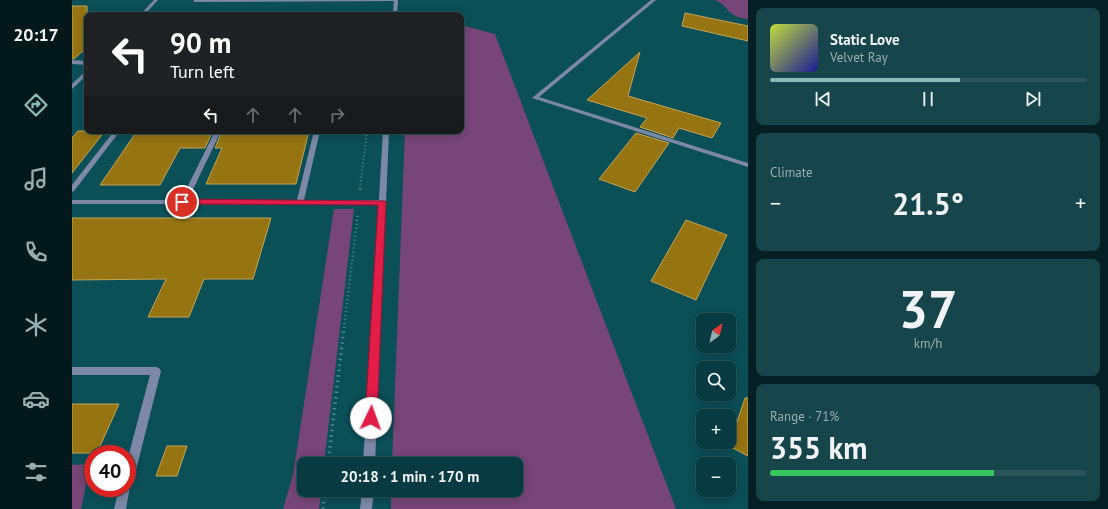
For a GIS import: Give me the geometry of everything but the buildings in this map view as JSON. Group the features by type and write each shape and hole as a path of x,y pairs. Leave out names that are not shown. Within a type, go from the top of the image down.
{"street":[{"path":"145,12 156,0"},
{"path":"195,1 396,0 395,12"},
{"path":"654,0 535,98 748,166"},
{"path":"72,62 84,63"},
{"path":"72,87 84,75"},
{"path":"72,190 115,134"},
{"path":"182,202 216,134"},
{"path":"300,202 316,134"},
{"path":"369,457 386,134"},
{"path":"72,202 382,202"},
{"path":"72,371 156,371 136,448"},
{"path":"120,509 123,497"},
{"path":"366,509 367,497"}],"path":[{"path":"329,457 367,134"},
{"path":"323,509 324,497"}],"shaded area":[{"path":"715,0 748,0 748,19 732,14"},
{"path":"464,26 495,34 676,509 391,509 391,497 523,497 523,457 392,457 405,134 464,134"},
{"path":"334,209 354,209 325,457 297,457 297,497 320,497 319,509 283,509 293,475"},
{"path":"84,464 84,494 81,509 72,509 72,465"}],"route":[{"path":"182,202 382,202 371,418"}]}
